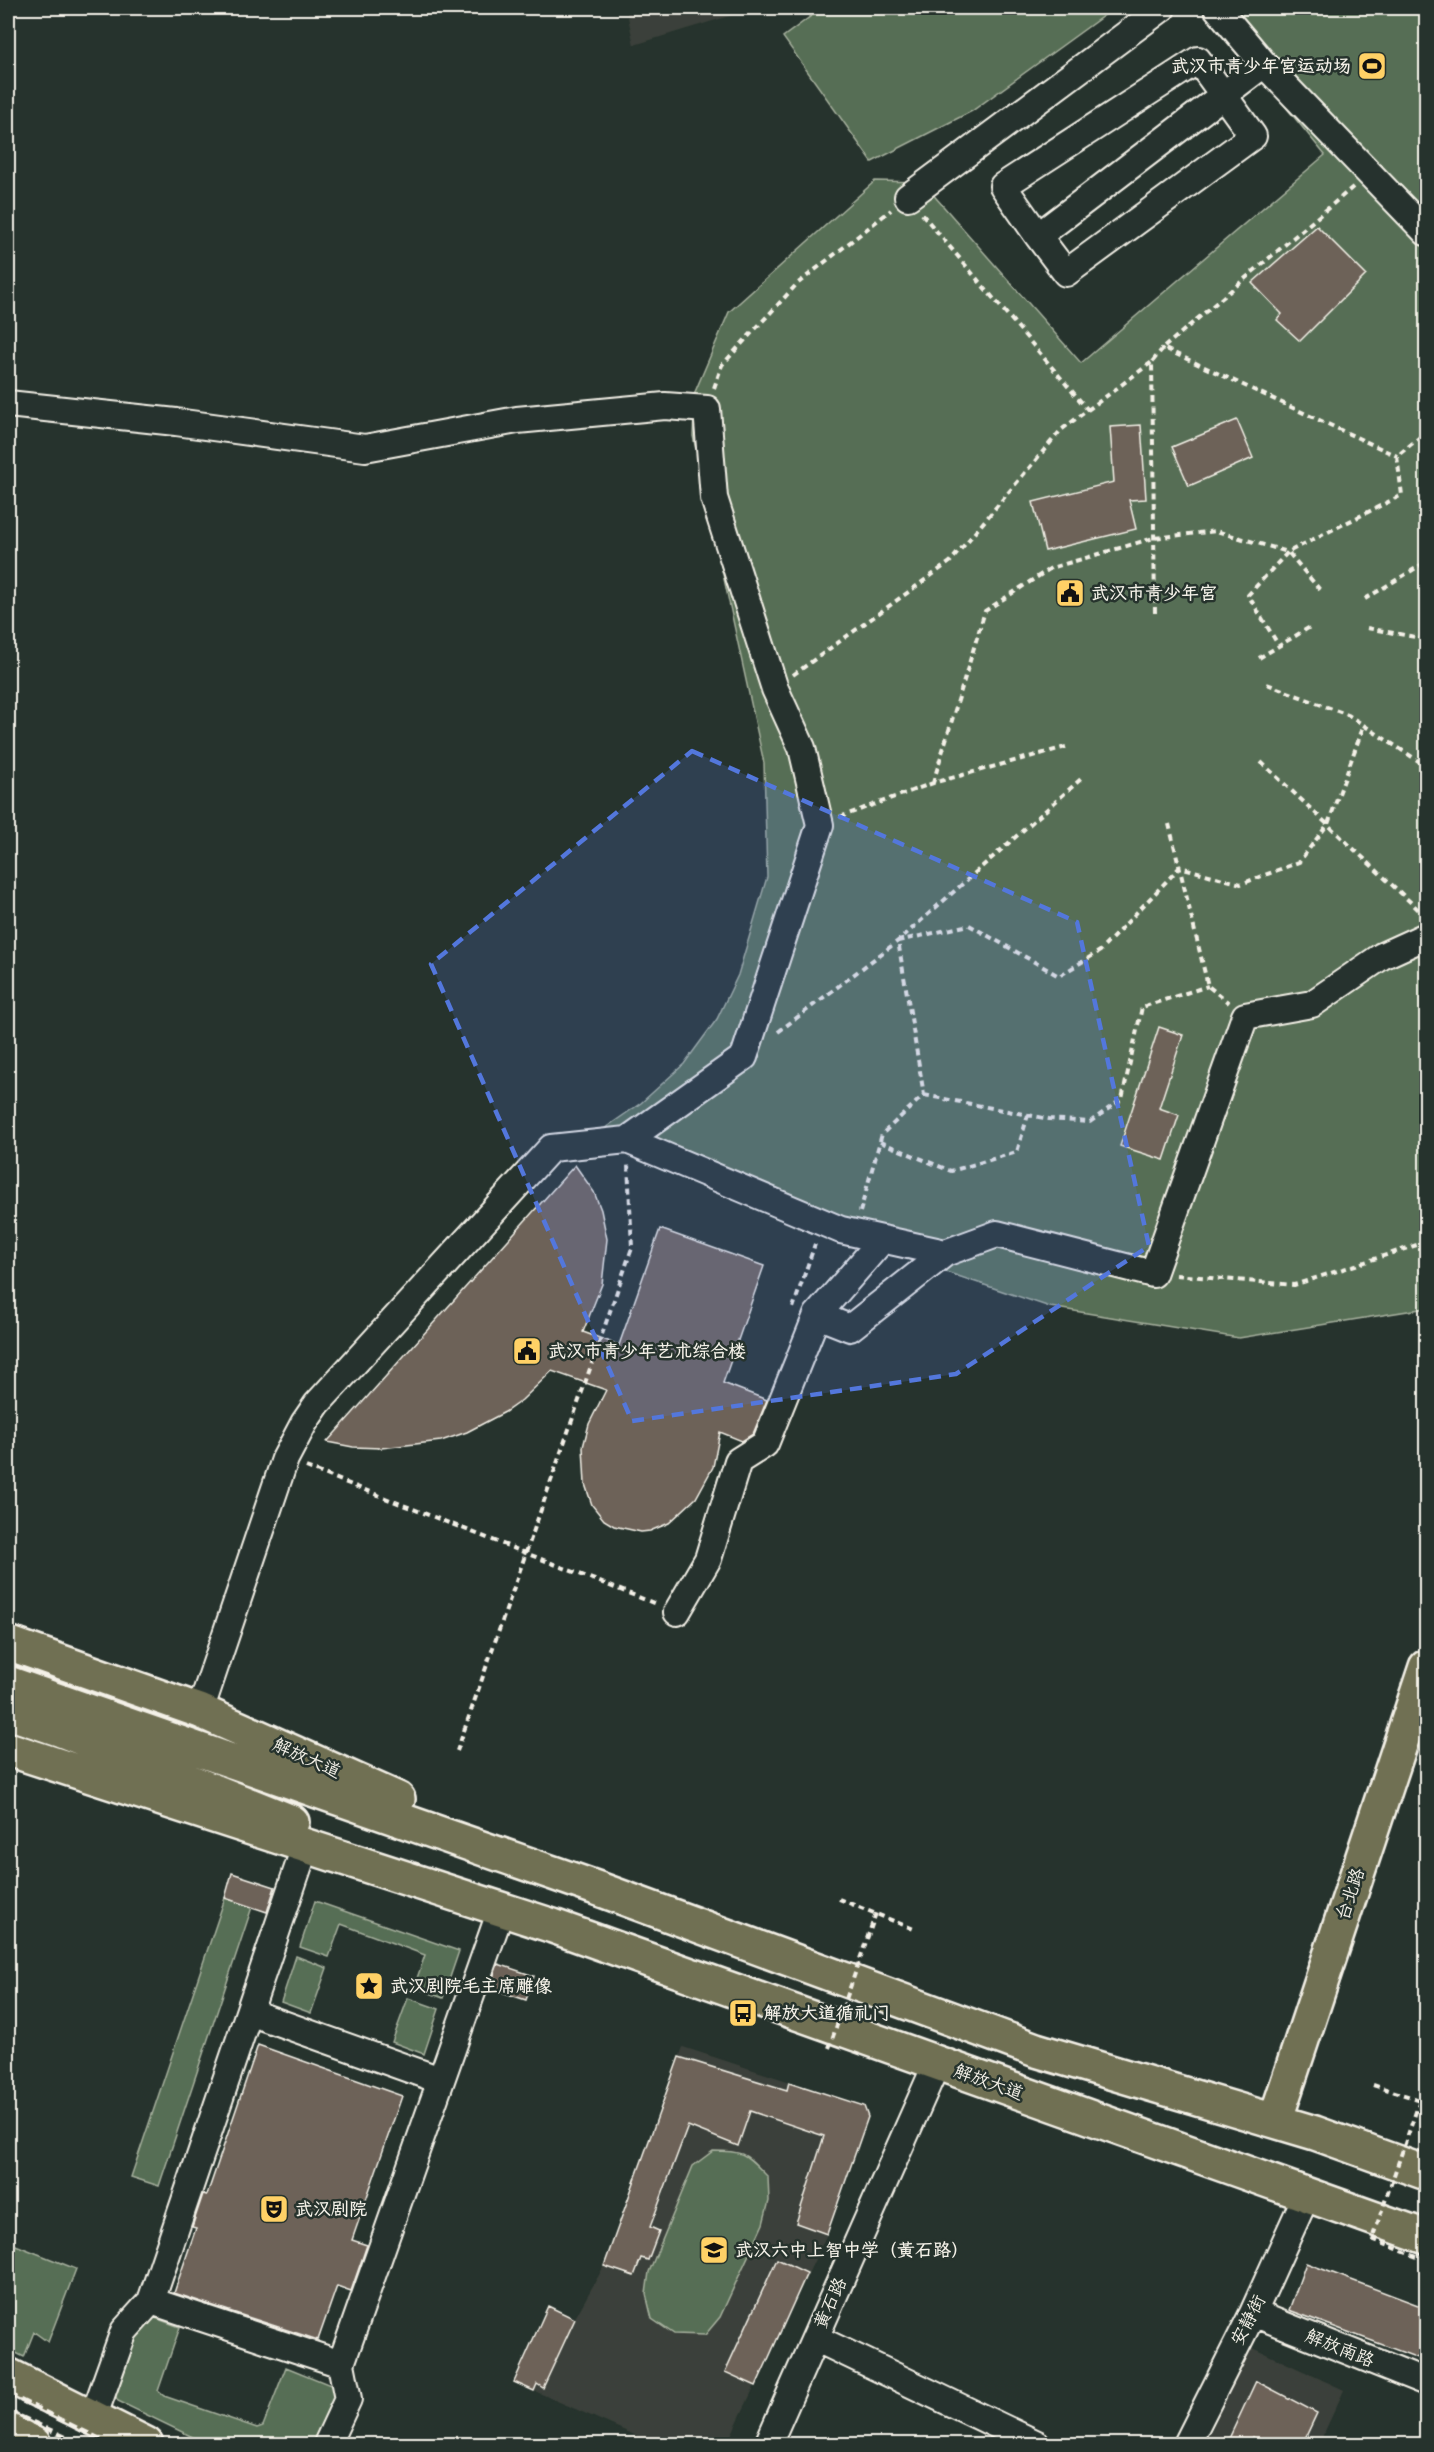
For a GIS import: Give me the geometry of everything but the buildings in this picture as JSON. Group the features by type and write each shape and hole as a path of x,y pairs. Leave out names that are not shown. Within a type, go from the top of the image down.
{"main road":[{"name":"解放大道","path":"8,1643 200,1711 599,1889"},
{"name":"台北路","path":"1275,2121 1426,1667"},
{"name":"解放大道","path":"8,1683 599,1889 1036,2050 1315,2133 1426,2173"},
{"name":"解放大道","path":"8,1712 61,1730 553,1926 1307,2194 1422,2247"},
{"name":"解放大道","path":"8,1749 553,1926"},
{"path":"8,2374 146,2445"},
{"path":"8,2430 34,2445"}],"street":[{"path":"908,197 1162,8"},
{"path":"1217,8 1264,64 1426,232"},
{"path":"1198,60 1254,136 1066,273 1038,236 1003,186 1198,60"},
{"path":"1038,236 1264,64"},
{"path":"8,404 176,422 365,448 517,420 665,406 707,409 714,498 775,689 802,748 820,825 744,1057 627,1140"},
{"path":"817,1315 850,1328 945,1253 997,1234 1153,1274 1245,1016 1312,1004 1382,956 1426,936"},
{"path":"200,1711 285,1459 304,1423 317,1404 550,1148 627,1140 841,1230 945,1253"},
{"path":"677,1612 708,1559 738,1461 765,1444 817,1315 883,1239"},
{"path":"93,2418 124,2331 151,2301 305,1847"},
{"path":"327,2445 348,2399 341,2364 501,1910"},
{"path":"249,2012 440,2080"},
{"name":"黄石路","path":"768,2445 937,2063"},
{"name":"安静街","path":"1187,2445 1253,2313 1307,2194"},
{"path":"151,2301 341,2364"},
{"name":"解放南路","path":"1253,2313 1426,2382"},
{"path":"815,2338 1037,2445"}],"path":[{"path":"775,689 950,562 1062,430 1152,362 1163,348 1370,173"},
{"path":"707,409 722,365 797,284 908,197 1088,410"},
{"path":"1163,348 1397,456"},
{"path":"1152,362 1155,613"},
{"path":"1397,456 1426,432"},
{"path":"1279,646 1248,595 1288,552 1402,495 1397,456"},
{"path":"933,783 985,611 1051,568 1154,538 1216,531 1288,552 1320,590"},
{"path":"1365,599 1426,562"},
{"path":"1259,658 1310,627"},
{"path":"1367,628 1426,639"},
{"path":"1267,684 1348,715 1420,762 1426,772"},
{"path":"1180,867 1241,884 1299,862 1328,824 1364,725"},
{"path":"820,825 933,783 1066,747"},
{"path":"1262,762 1426,918"},
{"path":"744,1057 898,941 1081,779"},
{"path":"1169,824 1208,986 1245,1016"},
{"path":"898,941 969,925 1059,976 1100,951 1180,867"},
{"path":"898,941 924,1095"},
{"path":"924,1095 1028,1115 1090,1122 1122,1099 1142,1007 1208,986"},
{"path":"854,1233 882,1134 924,1095"},
{"path":"880,1142 951,1171 1017,1152 1028,1115"},
{"path":"457,1751 632,1248 627,1140"},
{"path":"1153,1274 1294,1285 1426,1242"},
{"path":"285,1459 677,1612"},
{"path":"839,1899 916,1929"},
{"path":"829,2048 876,1913"},
{"path":"1372,2085 1426,2102"},
{"path":"1420,2100 1372,2239 1422,2247"}],"highlighted area":[{"path":"692,751 1077,922 1149,1246 956,1374 632,1421 431,964"}],"shaded area":[{"path":"626,8 738,8 739,13 634,45"},
{"name":"武汉六中上智中学（黄石路）","path":"683,2047 864,2106 868,2117 827,2234 727,2444 655,2444 514,2382 548,2306 575,2318 604,2266"},
{"path":"1251,2347 1344,2390 1319,2444 1205,2444"}],"green space":[{"path":"822,8 1114,8 972,111 872,162 783,37"},
{"path":"1205,8 1426,8 1426,1308 1239,1338 1050,1307 848,1239 592,1137 641,1103 684,1064 717,1019 738,975 767,877 764,763 693,436 695,392 729,312 875,181 922,182 1081,363 1325,155"},
{"path":"225,1898 252,1907 159,2186 131,2177"},
{"path":"315,1901 459,1951 443,1998 414,1987 425,1955 341,1924 329,1957 300,1947"},
{"path":"296,1956 327,1968 311,2013 281,2002"},
{"path":"408,1998 439,2009 424,2054 392,2042"},
{"path":"713,2151 739,2153 754,2163 768,2177 769,2201 763,2224 720,2317 705,2335 674,2334 652,2319 646,2294 649,2272 693,2166"},
{"path":"8,2242 76,2269 48,2342 34,2332 24,2357 8,2349"},
{"path":"147,2315 180,2327 158,2391 164,2396 257,2428 263,2426 286,2367 333,2386 340,2401 321,2444 207,2444 118,2401 113,2391 139,2322"}],"railway":[{"path":"8,2394 110,2444"},
{"path":"8,2411 81,2444"}],"place":[{"name":"武汉市青少年宫运动场","path":"1372,66"},
{"name":"武汉市青少年宫","path":"1070,593"},
{"name":"武汉市青少年艺术综合楼","path":"527,1351"},
{"name":"武汉剧院毛主席雕像","path":"369,1986"},
{"name":"解放大道循礼门","path":"743,2013"},
{"name":"武汉剧院","path":"274,2209"},
{"name":"武汉六中上智中学（黄石路）","path":"714,2250"}]}
